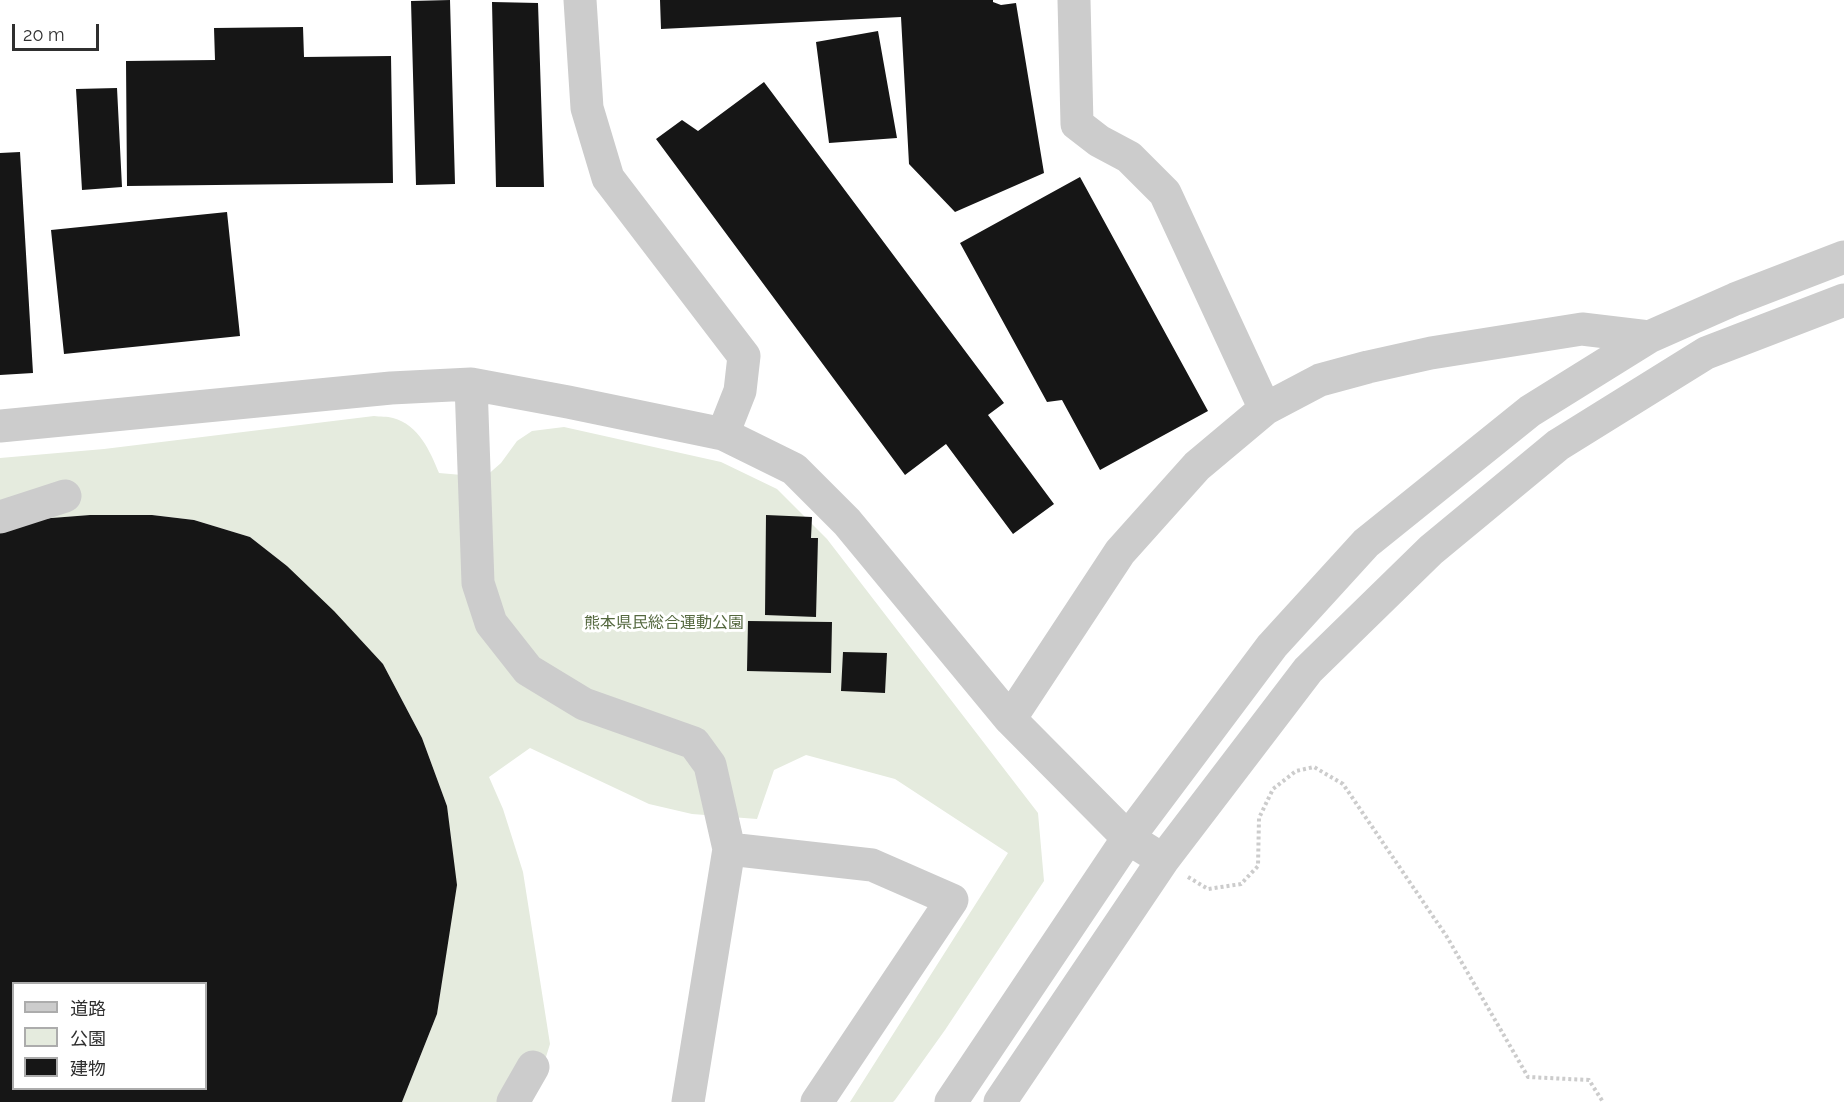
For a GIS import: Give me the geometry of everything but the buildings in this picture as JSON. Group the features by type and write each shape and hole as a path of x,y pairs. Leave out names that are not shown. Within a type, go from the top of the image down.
{"street":[{"path":"580,0 587,108 608,178 744,356 740,391 723,434"},
{"path":"1074,0 1077,123 1099,141 1129,157 1165,193 1265,409"},
{"path":"951,1102 1128,838 1272,646 1366,543 1530,411 1649,338 1735,298 1844,257"},
{"path":"1000,1102 1163,860 1308,670 1431,550 1549,453 1706,354 1844,300"},
{"path":"1010,719 1120,552 1197,466 1265,409 1320,380 1431,353 1582,329 1649,338"},
{"path":"471,384 478,584 491,623 528,670 584,704 694,743 710,765 729,849 688,1102"},
{"path":"0,426 391,388 471,384 723,434 794,469 847,522 1010,719 1128,838 1163,860"},
{"path":"0,517 66,496"},
{"path":"729,849 872,866 952,900 817,1102"},
{"path":"513,1102 533,1067"}],"path":[{"path":"1163,860 1208,889 1241,884 1258,866 1259,818 1273,789 1296,771 1314,767 1343,784 1447,937 1528,1077 1589,1080 1603,1102"}],"green space":[{"name":"熊本県民総合運動公園","path":"374,416 393,418 410,426 427,448 439,473 485,477 501,463 517,441 532,431 564,427 721,462 777,489 827,539 1038,813 1044,881 945,1030 893,1102 850,1102 1008,853 895,779 806,755 774,770 757,819 692,814 649,804 530,748 489,777 503,809 523,872 550,1044 532,1102 402,1102 437,1014 447,946 447,806 422,738 383,664 287,566 250,537 194,520 152,515 90,515 26,520 0,530 0,458 104,449"}]}
